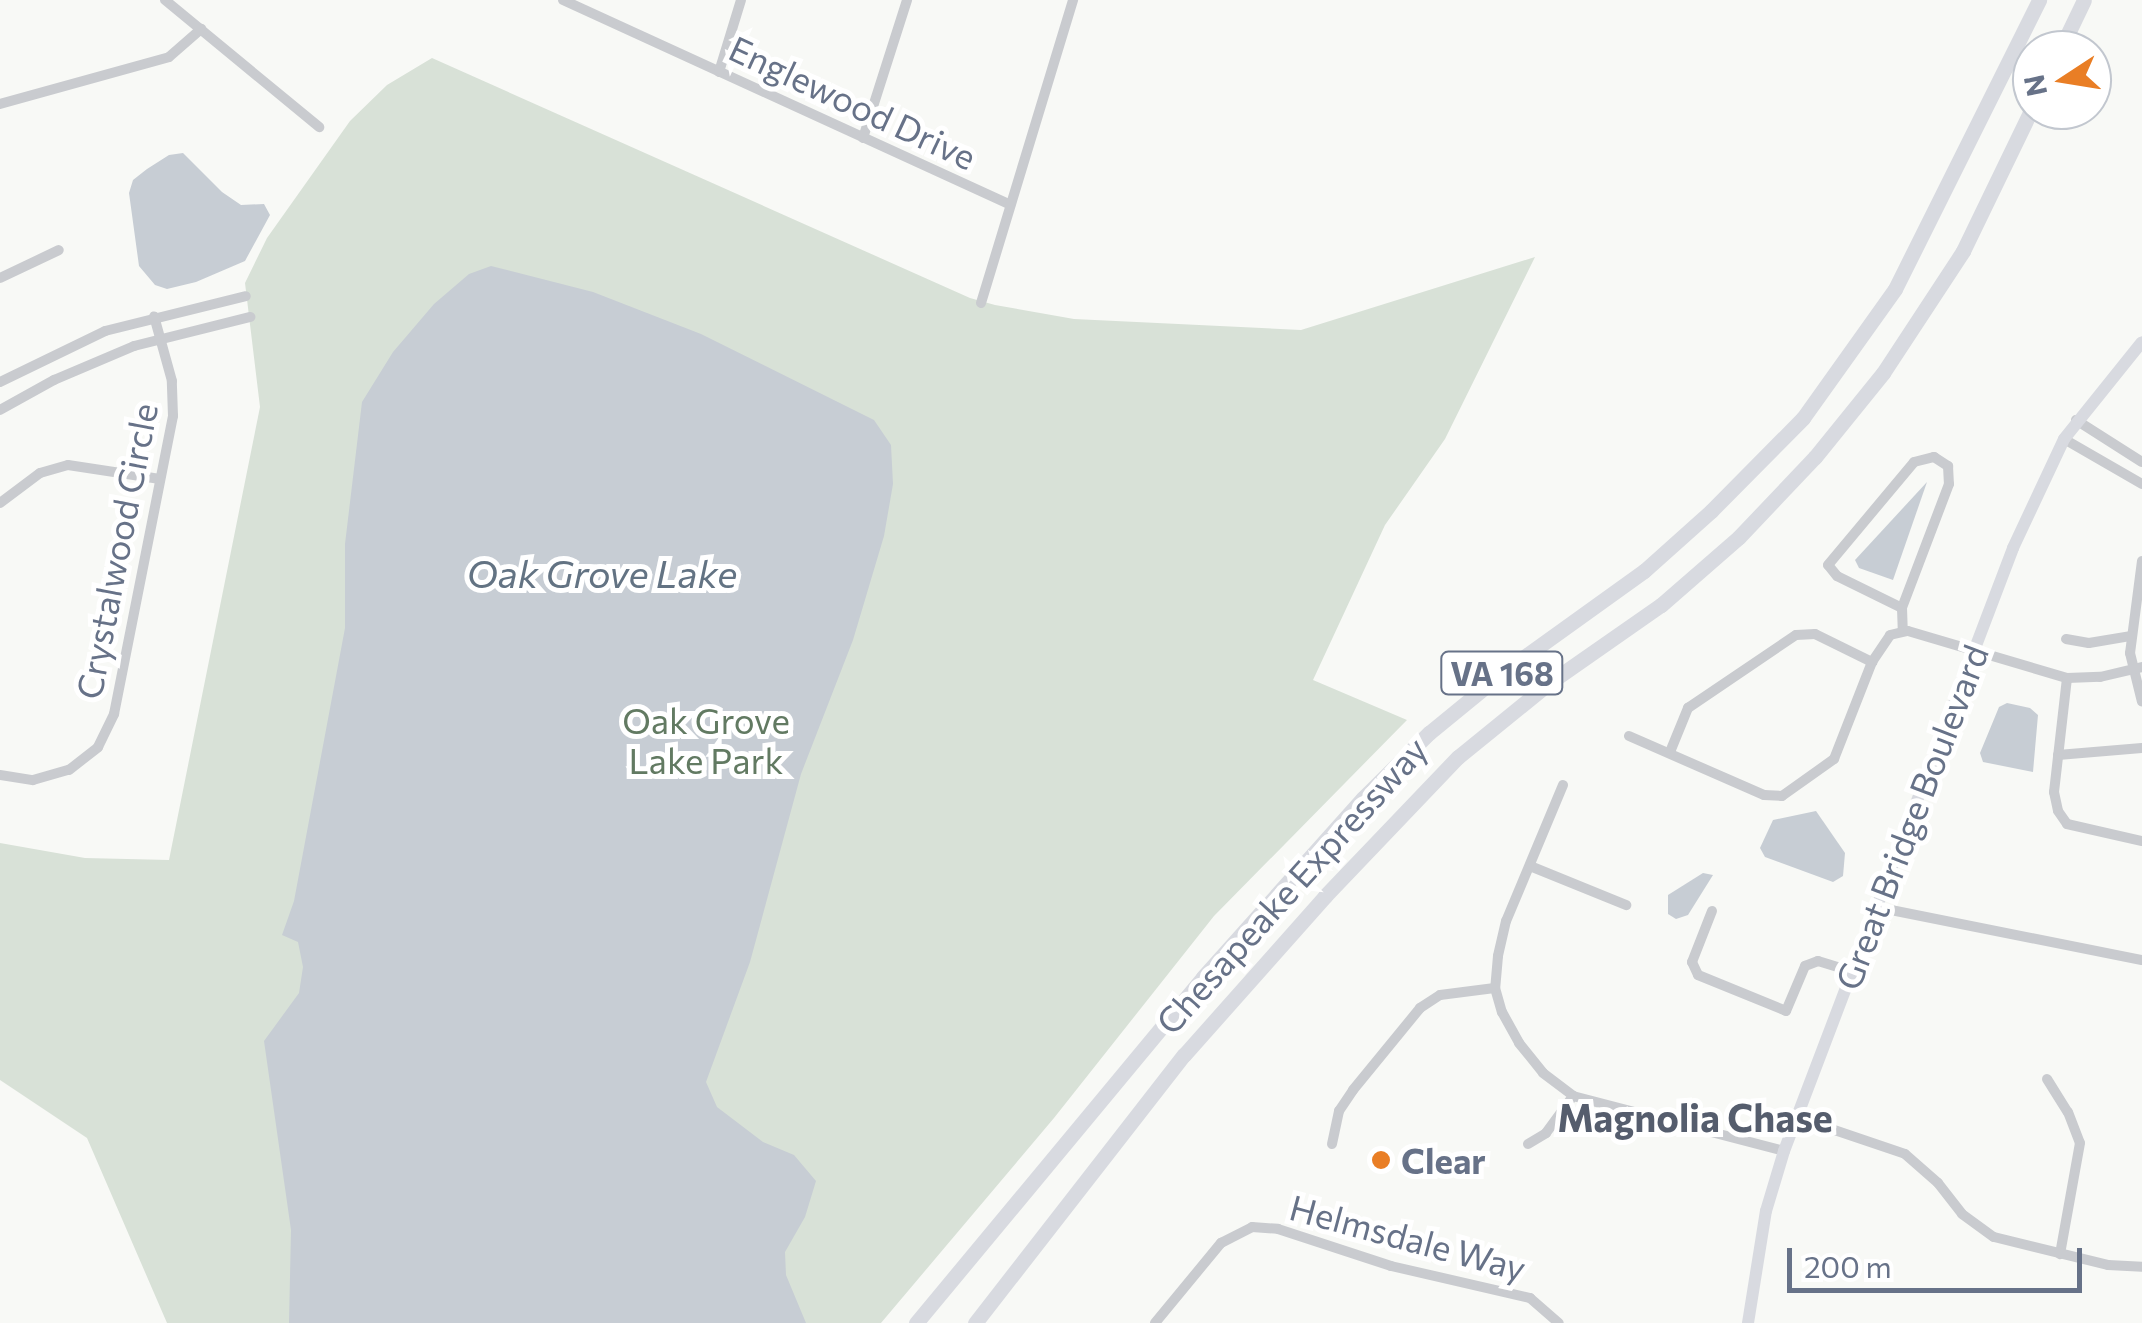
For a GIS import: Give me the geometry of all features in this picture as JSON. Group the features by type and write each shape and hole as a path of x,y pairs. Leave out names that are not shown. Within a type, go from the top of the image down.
{"highway":[{"name":"Chesapeake Expressway","path":"916,1323 1203,977 1363,798 1429,733 1506,670 1644,571 1711,511 1803,418 1895,288 2040,0"},
{"path":"2070,30 2084,0"},
{"name":"Chesapeake Expressway","path":"975,1323 1174,1068 1325,896 1458,756 1549,683 1675,593 1739,537 1815,457 1883,374 1962,250 2021,130"}],"main road":[{"name":"Great Bridge Boulevard","path":"1748,1323 1766,1211 1784,1151 2038,488 2076,420 2142,342"}],"street":[{"path":"164,0 319,127"},
{"name":"Englewood Drive","path":"564,0 1010,205"},
{"path":"719,72 741,0"},
{"path":"863,138 907,0"},
{"path":"981,303 1072,0"},
{"path":"0,104 169,57 201,29"},
{"path":"0,278 59,250"},
{"path":"0,382 83,340 154,316 246,296"},
{"name":"Crystalwood Circle","path":"0,776 33,780 69,770 98,747 108,731 174,401 154,316"},
{"path":"0,410 78,368 160,338 250,317"},
{"path":"2076,420 2142,462"},
{"path":"2064,439 2142,484"},
{"path":"1902,608 1837,576 1828,564 1914,462 1934,457 1948,466 1950,484 1902,608 1903,631"},
{"path":"0,503 34,476 68,465 160,479"},
{"path":"2142,561 2130,636 2142,702"},
{"path":"1629,736 1764,795 1782,796 1834,759 1882,643 1903,631 2067,678 2137,669"},
{"path":"1670,752 1688,708 1786,638 1816,634 1872,662"},
{"path":"2066,639 2089,643 2130,636"},
{"path":"2067,678 2054,792 2058,811 2067,824 2142,841"},
{"path":"2058,756 2142,748"},
{"path":"1563,785 1501,940 1496,988 1502,1012 1519,1042 1543,1073 1574,1096 1784,1151"},
{"path":"1530,866 1626,904"},
{"path":"1876,907 2142,960"},
{"path":"1712,911 1692,962 1698,975 1786,1012 1804,966 1818,961 1852,971"},
{"path":"1332,1144 1339,1111 1420,1008 1440,995 1496,988"},
{"path":"2047,1079 2068,1112 2080,1143 2060,1254"},
{"path":"1528,1144 1546,1133 1574,1096"},
{"path":"1796,1117 1905,1154 1977,1227 2013,1245 2142,1267"},
{"name":"Helmsdale Way","path":"1155,1323 1221,1243 1252,1227 1278,1229 1391,1266 1530,1298 1559,1323"}],"green space":[{"name":"Oak Grove Lake Park","path":"432,58 970,298 995,305 1074,319 1301,330 1535,257 1445,439 1385,525 1313,680 1407,720 1214,916 1054,1118 881,1323 167,1323 87,1138 0,1080 0,843 85,858 169,860 260,407 245,283 267,238 350,121 387,85"}],"water":[{"path":"183,153 222,192 241,205 264,204 270,215 245,261 196,282 167,289 155,285 139,266 129,193 133,180 147,169 169,155"},
{"name":"Oak Grove Lake","path":"491,266 593,292 701,334 874,420 891,445 893,484 884,536 853,640 801,774 750,962 706,1082 717,1107 763,1142 794,1155 816,1181 805,1217 785,1252 786,1275 806,1323 289,1323 291,1230 264,1041 299,993 303,967 298,942 282,935 294,901 345,628 345,544 362,402 393,352 434,304 469,274"},
{"path":"1927,482 1893,580 1859,568 1855,560"},
{"path":"2007,703 2030,708 2038,715 2033,772 1983,762 1980,753 1999,707"},
{"path":"1816,811 1845,853 1843,876 1833,882 1765,857 1760,848 1773,820"},
{"path":"1703,873 1713,875 1688,915 1676,919 1668,914 1668,895"}],"place":[{"name":"Clear","path":"1381,1160"}],"district":[{"name":"Magnolia Chase","path":"1695,1117"}]}
